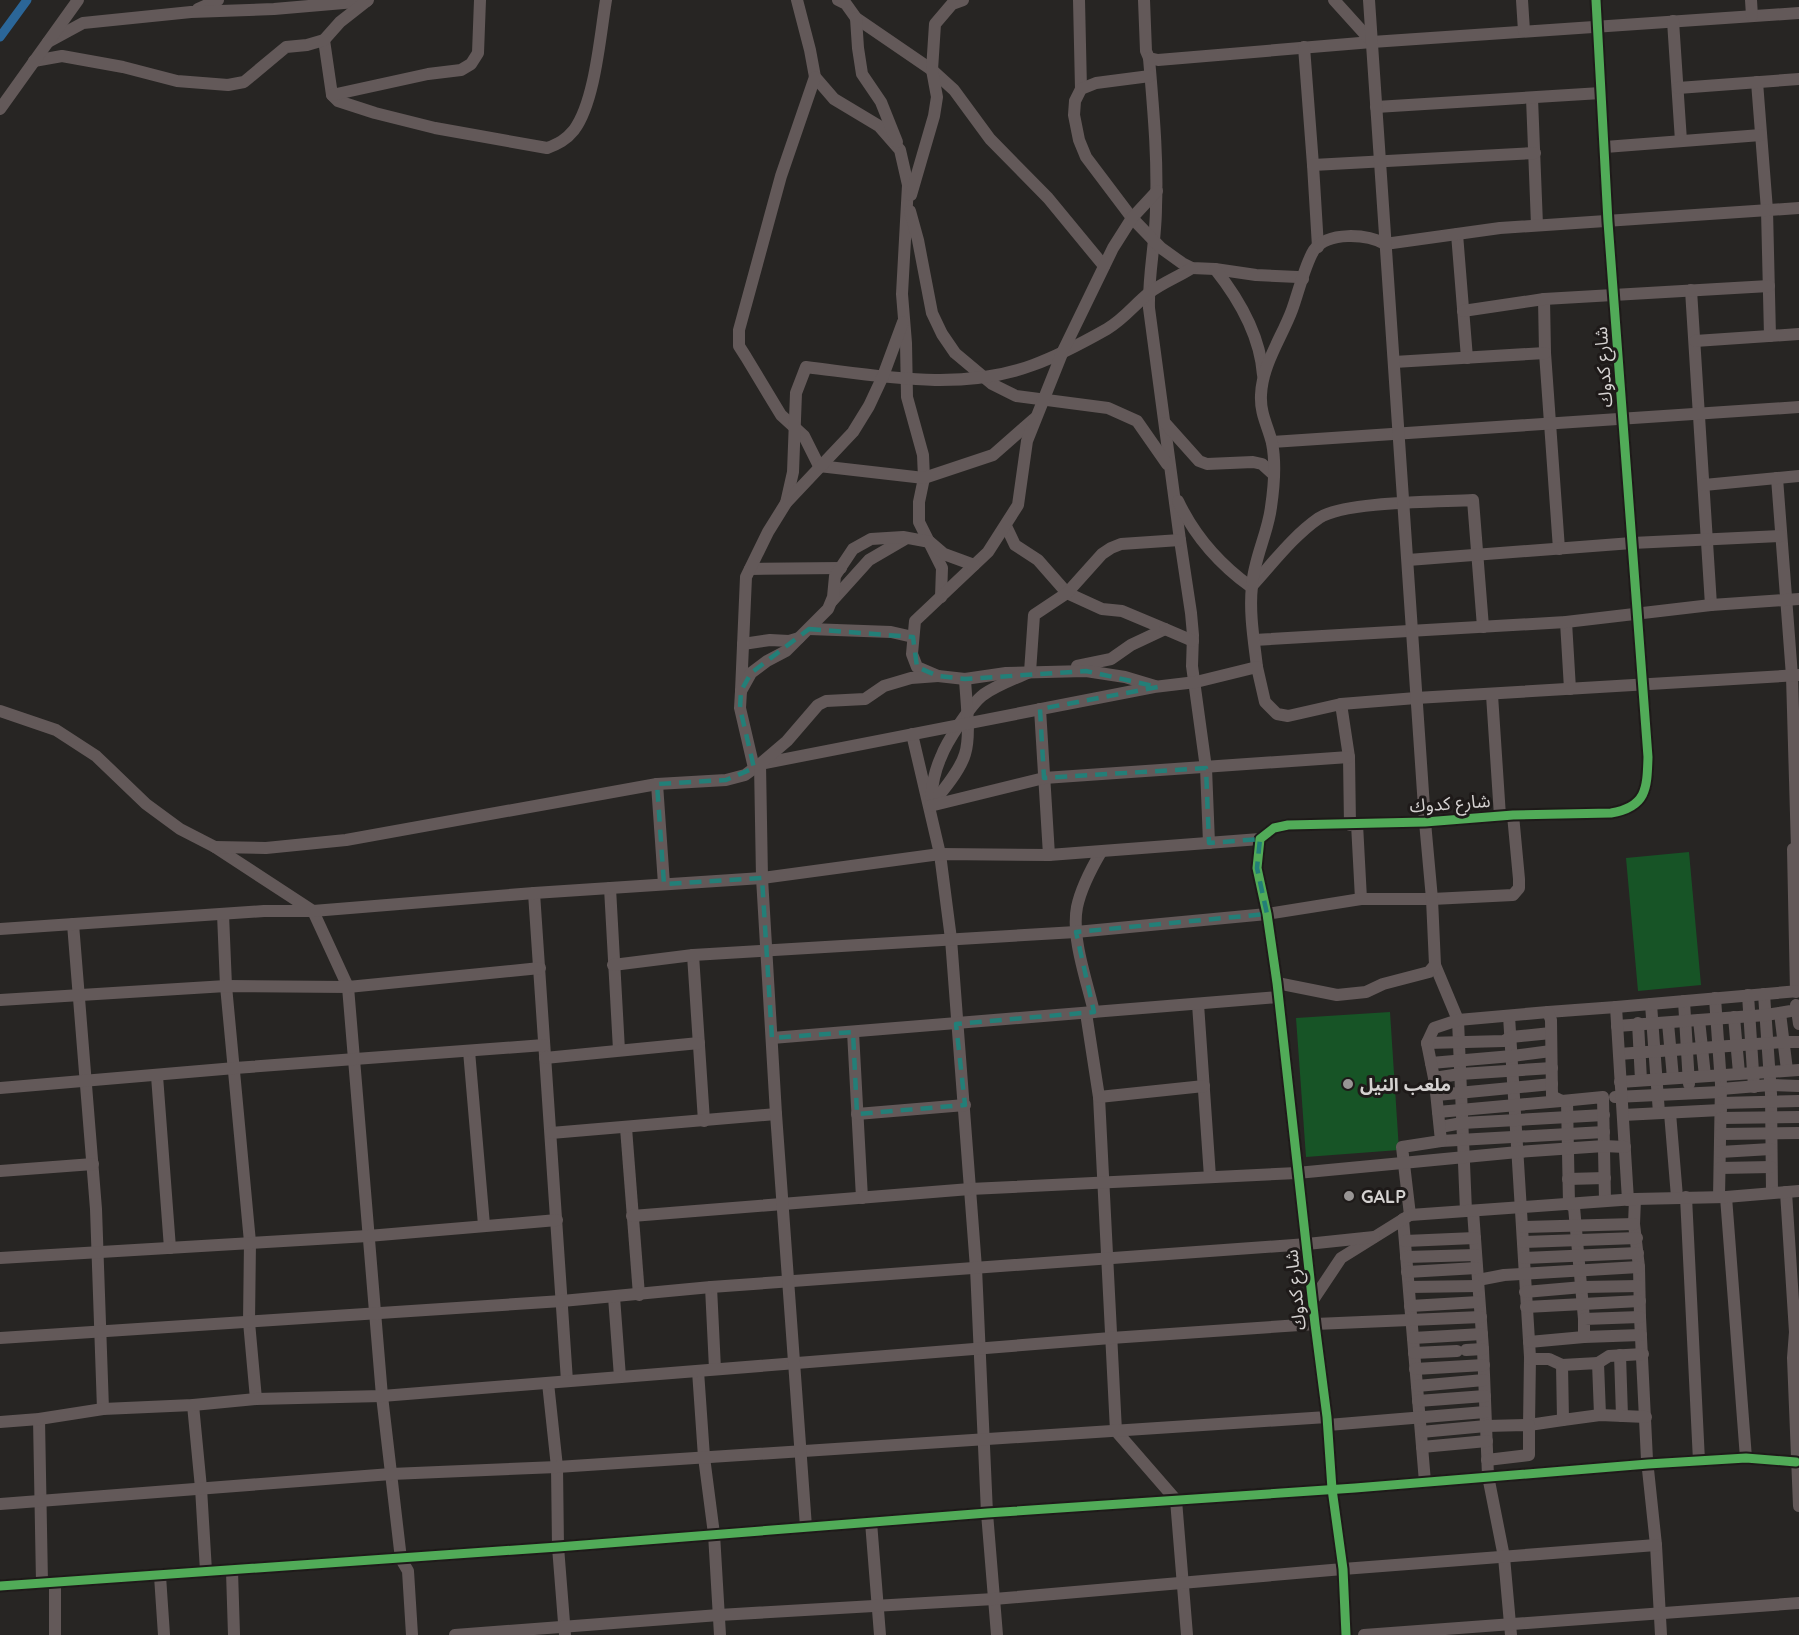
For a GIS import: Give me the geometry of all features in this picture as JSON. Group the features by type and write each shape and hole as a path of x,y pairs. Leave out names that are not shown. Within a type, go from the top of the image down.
{"street":[{"path":"0,109 78,0"},
{"path":"192,12 218,0"},
{"path":"48,42 83,22 370,0"},
{"path":"34,61 62,56 123,67 177,81 228,85 244,82 286,47 307,45 324,40 340,22 370,0"},
{"path":"332,95 428,74 461,70 471,64 478,53 480,0"},
{"path":"324,40 332,95 338,101 385,116 435,128 547,148 562,142 574,130 585,109 606,0"},
{"path":"797,0 815,77 781,176 739,330 739,346 781,415 804,436 819,466"},
{"path":"838,0 846,4 856,18 932,70 954,90 990,139 1048,198 1104,266"},
{"path":"1079,0 1081,89 1074,108 1079,140 1086,157 1132,218 1161,248 1192,268 1303,279"},
{"path":"1144,0 1157,191 1149,293 1150,323 1191,613 1192,666 1206,768 1209,843"},
{"path":"1334,0 1372,42"},
{"path":"1369,0 1435,966 1458,1020 1464,1156 1469,1211 1475,1238 1483,1349 1488,1476 1504,1557 1510,1630"},
{"path":"1522,0 1524,32"},
{"name":"شارع كدوك","path":"1346,1635 1343,1569 1332,1489 1327,1421 1307,1245 1267,914 1257,868 1260,839 1274,828 1288,825 1425,822 1513,815 1611,813 1639,802 1645,792 1648,757 1608,222 1596,0"},
{"path":"1751,0 1752,16"},
{"path":"955,1 935,24 932,70 937,97 934,116 908,207 918,240 932,313 955,353 992,384 1016,396 1108,408 1137,422 1170,467"},
{"path":"1149,58 1158,60 1372,42 1799,13"},
{"path":"856,18 862,74 881,102 900,150 908,185 902,294 907,397 923,455 924,478 919,502 919,522 942,568 941,597"},
{"path":"1673,21 1681,141"},
{"path":"1304,47 1318,247"},
{"path":"1081,89 1096,83 1150,76"},
{"path":"815,77 834,99 879,126 900,150"},
{"path":"1678,88 1799,79"},
{"path":"1757,82 1767,210 1770,336"},
{"path":"1376,107 1602,93"},
{"path":"1532,98 1537,225"},
{"path":"1605,147 1761,135"},
{"path":"1313,165 1534,153"},
{"path":"938,676 917,667 912,654 915,621 988,552 1018,505 1028,441 1063,351 1113,248 1132,218 1157,191"},
{"path":"1261,394 1268,364 1286,325 1314,250 1338,236 1374,238 1385,244 1537,225 1799,208"},
{"path":"1457,234 1467,358"},
{"path":"786,503 793,472 796,393 806,367 883,376 955,380 983,377 1032,366 1109,328 1149,293 1192,268"},
{"path":"1215,269 1237,299 1261,353 1263,419 1272,442 1273,474 1271,508 1251,586 1257,667 1265,702 1277,714 1288,716 1341,704 1416,698 1796,676"},
{"path":"1463,311 1544,299 1614,293 1769,286"},
{"path":"1691,290 1711,605"},
{"path":"1544,299 1545,354 1559,549"},
{"path":"806,1527 771,1038 757,766 740,708 746,577 768,532 786,503 853,432 883,376 904,318"},
{"path":"1695,341 1799,334"},
{"path":"1394,362 1545,354"},
{"path":"1272,442 1799,407"},
{"path":"819,466 924,478 993,455 1037,416"},
{"path":"1164,422 1199,461 1207,464 1253,462 1262,465 1273,474"},
{"path":"1704,485 1799,476"},
{"path":"1441,1141 1437,1095 1427,1043 1434,1028 1458,1020 1798,991 1793,849 1798,849 1796,676 1792,599 1781,536 1777,478"},
{"path":"1173,490 1200,538 1228,569 1251,586"},
{"path":"1251,586 1299,534 1320,517 1335,510 1473,500 1483,627"},
{"path":"741,691 751,674 766,661 786,651 805,633 869,560 906,538 919,522"},
{"path":"1006,526 1015,545 1038,560 1067,593 1102,609 1122,611 1193,640"},
{"path":"1408,560 1632,543 1781,536"},
{"path":"831,603 836,576 841,568 853,549 871,539 906,538 930,542 944,554 974,565"},
{"path":"1030,672 1034,615 1067,593 1102,554 1121,544 1180,540"},
{"path":"750,569 841,568"},
{"path":"1254,640 1566,622 1638,612 1792,599"},
{"path":"1566,622 1570,689"},
{"path":"1053,672 1111,659 1131,645 1165,629"},
{"path":"743,645 770,640 789,641 805,633 891,632 913,637"},
{"path":"757,766 965,721 1196,682 1257,667"},
{"path":"215,847 267,848 346,840 657,784 726,780 745,775 757,766 787,741 818,705 826,701 865,699 884,686 911,678 938,676 965,679 1006,673 1086,671 1125,677 1158,687"},
{"path":"930,806 932,787 941,756 982,696 1030,672"},
{"path":"930,806 949,782 965,754 965,679"},
{"path":"1492,695 1500,816"},
{"path":"1341,704 1349,757 1361,898"},
{"path":"1040,709 1049,855"},
{"path":"0,711 56,730 96,756 146,804 180,829 215,847 313,911 348,987 356,1061 382,1396 401,1559 408,1571 412,1635"},
{"path":"912,734 940,854 951,939 976,1268 987,1513 997,1635"},
{"path":"930,806 1044,778 1349,757"},
{"path":"657,784 664,884"},
{"path":"614,965 693,955 1076,932 1267,914 1361,898 1432,899 1513,895 1519,888 1519,879 1513,815"},
{"path":"0,929 264,911 313,911 762,878 940,854 1049,855 1260,839"},
{"path":"1094,1012 1076,932 1077,907 1092,868 1101,852"},
{"path":"610,888 619,1050"},
{"path":"534,893 567,1381"},
{"path":"223,914 226,986 250,1242 249,1322 255,1399"},
{"path":"73,924 99,1251 103,1409"},
{"path":"693,955 704,1121"},
{"path":"1276,982 1337,995 1366,992 1383,984 1429,972 1435,966"},
{"path":"0,1000 226,986 348,987 540,968"},
{"path":"1764,994 1771,1101 1772,1193"},
{"path":"1748,995 1754,1087"},
{"path":"771,1038 1278,997"},
{"path":"1715,998 1721,1075 1720,1168 1746,1458"},
{"path":"1684,1001 1689,1094"},
{"path":"1198,1004 1210,1177"},
{"path":"1651,1004 1658,1096 1665,1113 1681,1197 1699,1461"},
{"path":"1616,1007 1625,1147 1637,1238 1648,1464 1656,1545 1661,1635"},
{"path":"1617,1026 1766,1015 1797,1008 1799,1024"},
{"path":"1094,1012 1086,1013 1099,1097 1116,1431 1176,1500 1187,1635"},
{"path":"1548,1012 1551,1020 1552,1096 1564,1101"},
{"path":"1620,1082 1793,1070 1784,1042 1780,1013"},
{"path":"1487,1460 1529,1455 1530,1359 1509,1016"},
{"path":"1734,1017 1739,1073"},
{"path":"1699,1020 1705,1076"},
{"path":"1638,1023 1641,1080"},
{"path":"1668,1023 1673,1078"},
{"path":"853,1032 862,1198"},
{"path":"1427,1043 1504,1041 1511,1037 1551,1033"},
{"path":"1619,1054 1784,1042 1799,1044 1799,1037"},
{"path":"0,1088 469,1051 619,1050 699,1042"},
{"path":"469,1051 484,1225"},
{"path":"1431,1063 1551,1051"},
{"path":"1434,1078 1552,1068"},
{"path":"157,1076 170,1248"},
{"path":"1437,1095 1552,1084"},
{"path":"1099,1097 1204,1086"},
{"path":"1721,1102 1754,1087 1799,1086"},
{"path":"1438,1112 1603,1097 1689,1094 1771,1117 1799,1117"},
{"path":"1603,1097 1605,1201"},
{"path":"1564,1101 1568,1133 1569,1204"},
{"path":"1623,1115 1665,1113 1721,1102 1799,1101"},
{"path":"857,1114 964,1105"},
{"path":"551,1133 776,1114"},
{"path":"1440,1127 1462,1123 1604,1115"},
{"path":"626,1128 639,1295"},
{"path":"1425,1482 1407,1272 1402,1147 1441,1141 1604,1132"},
{"path":"1720,1134 1799,1133"},
{"path":"632,1216 970,1189 1297,1173 1464,1156 1568,1148 1625,1147"},
{"path":"1720,1152 1771,1149"},
{"path":"0,1171 93,1164"},
{"path":"1720,1168 1771,1167"},
{"path":"1568,1179 1605,1178"},
{"path":"1313,1300 1341,1258 1406,1217 1631,1199 1723,1197 1799,1191"},
{"path":"1786,1192 1794,1234 1799,1506"},
{"path":"1569,1204 1575,1207 1584,1337"},
{"path":"0,1258 368,1236 557,1220"},
{"path":"1523,1227 1634,1224"},
{"path":"0,1338 562,1301 711,1287 1307,1245 1374,1237"},
{"path":"1405,1241 1475,1238"},
{"path":"1523,1242 1637,1238"},
{"path":"1524,1258 1638,1253"},
{"path":"1406,1257 1477,1272"},
{"path":"1407,1272 1524,1274 1639,1266"},
{"path":"1409,1287 1477,1272"},
{"path":"1525,1292 1581,1287 1639,1286"},
{"path":"711,1287 715,1369"},
{"path":"614,1297 620,1377"},
{"path":"1526,1307 1640,1301"},
{"path":"1410,1306 1479,1302"},
{"path":"0,1422 39,1419 103,1409 193,1405 255,1399 382,1396 1111,1338 1315,1324 1480,1317"},
{"path":"1584,1319 1640,1317"},
{"path":"1413,1338 1482,1334"},
{"path":"1529,1342 1641,1335"},
{"path":"1414,1353 1483,1349"},
{"path":"1530,1359 1549,1359 1562,1365 1598,1363 1609,1356 1643,1354"},
{"path":"1620,1355 1622,1416"},
{"path":"1598,1363 1600,1415"},
{"path":"1415,1369 1484,1365"},
{"path":"1562,1365 1563,1420"},
{"path":"698,1371 704,1457 714,1534 720,1635"},
{"path":"1417,1386 1484,1380"},
{"path":"548,1383 557,1467 558,1547 564,1631"},
{"path":"1418,1401 1485,1396"},
{"path":"193,1405 206,1571"},
{"path":"0,1504 391,1474 557,1467 1116,1431 1485,1412"},
{"path":"1420,1432 1529,1425 1600,1415 1646,1417"},
{"path":"39,1419 42,1583"},
{"path":"1422,1447 1487,1441"},
{"path":"0,1586 401,1559 1648,1464 1746,1458 1797,1464"},
{"path":"871,1522 880,1635"},
{"path":"455,1635 564,1631 719,1615 994,1599 1656,1545"},
{"path":"231,1570 234,1635"},
{"path":"160,1576 164,1635"},
{"path":"55,1635 56,1582"},
{"path":"1364,1635 1510,1630 1661,1613 1799,1603"}],"highlighted area":[{"path":"809,629 913,637 917,667 938,676 965,679 1086,671 1158,687 1040,709 1044,778 1206,768 1209,843 1260,839 1257,868 1267,914 1076,932 1094,1012 956,1024 965,1105 857,1114 853,1032 772,1038 762,878 664,884 657,784 726,780 754,768 740,708 741,691 751,673"}],"green space":[{"path":"1689,852 1701,985 1638,991 1626,858"},
{"name":"ملعب النيل","path":"1390,1012 1399,1150 1306,1157 1296,1018"}],"waterway":[{"path":"0,37 27,0"}],"cycle path":[{"path":"1346,1635 1343,1569 1332,1489 1327,1417 1277,983 1267,914 1257,868 1260,839 1274,828 1288,825 1425,822 1513,815 1611,813 1632,806 1643,794 1647,778 1648,757 1608,222 1596,0"},
{"path":"0,1586 1355,1488 1648,1464 1746,1458 1796,1462"}],"place":[{"name":"ملعب النيل","path":"1348,1084"},
{"name":"GALP","path":"1349,1196"}]}
